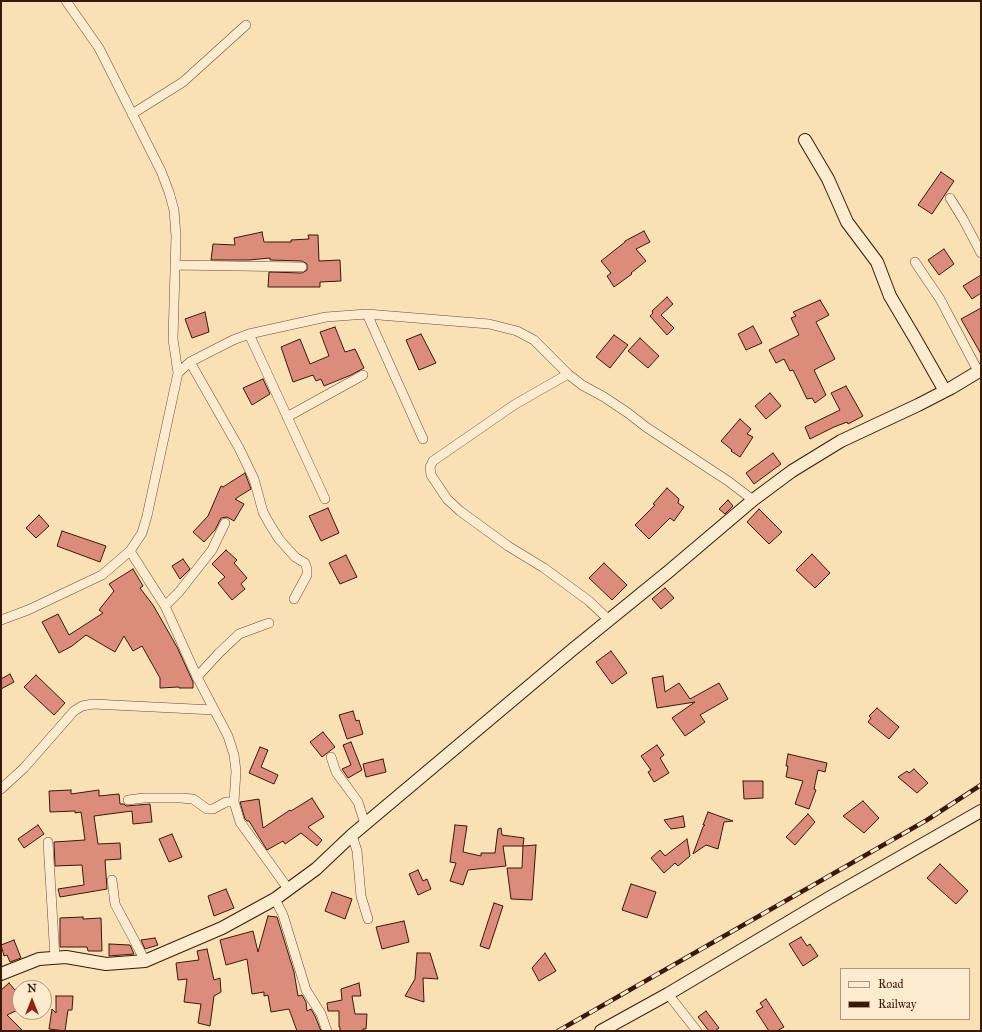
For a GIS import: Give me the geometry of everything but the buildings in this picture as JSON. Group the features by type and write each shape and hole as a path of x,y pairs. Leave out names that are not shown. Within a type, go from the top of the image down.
{"street":[{"path":"1,620 28,610 102,575 130,551 142,533 147,516 178,373 172,339 176,236 174,210 169,192 161,171 99,48 66,1"},
{"path":"132,114 183,82 246,25"},
{"path":"805,140 828,179 848,222 877,262 890,296 945,391"},
{"path":"950,198 981,253"},
{"path":"1,974 39,959 66,957 106,964 145,961 222,928 275,899 316,869 365,824 753,500 792,471 841,441 945,391 980,370 940,299 915,262"},
{"path":"175,265 302,267"},
{"path":"178,373 190,362 233,340 249,334 326,317 367,314 489,324 517,331 534,340 568,374 582,385 604,397 646,427 728,481 753,500"},
{"path":"367,314 423,439"},
{"path":"249,334 325,499"},
{"path":"190,362 239,448 254,479 269,523 279,539 296,557 305,563 307,575 294,599"},
{"path":"568,374 514,405 433,460 430,467 431,475 447,499 460,511 508,546 544,568 589,601 609,620"},
{"path":"287,417 363,375"},
{"path":"165,606 179,592 212,550 225,523"},
{"path":"130,551 165,606 197,677 228,736 234,755 236,771 234,802 240,822 289,890"},
{"path":"197,677 239,634 269,623"},
{"path":"1,789 24,768 74,711 82,706 93,704 214,710"},
{"path":"331,757 336,772 358,802 365,824"},
{"path":"128,800 144,798 187,798 193,799 207,808 213,809 226,802 234,802"},
{"path":"601,1031 668,994 829,898 981,811"},
{"path":"352,835 357,851 361,896 368,919"},
{"path":"48,842 55,958"},
{"path":"112,880 115,904 145,961"},
{"path":"275,899 283,915 306,990 321,1014 327,1031"},
{"path":"668,994 697,1031"}],"railway":[{"path":"558,1031 927,820 981,785"}]}
